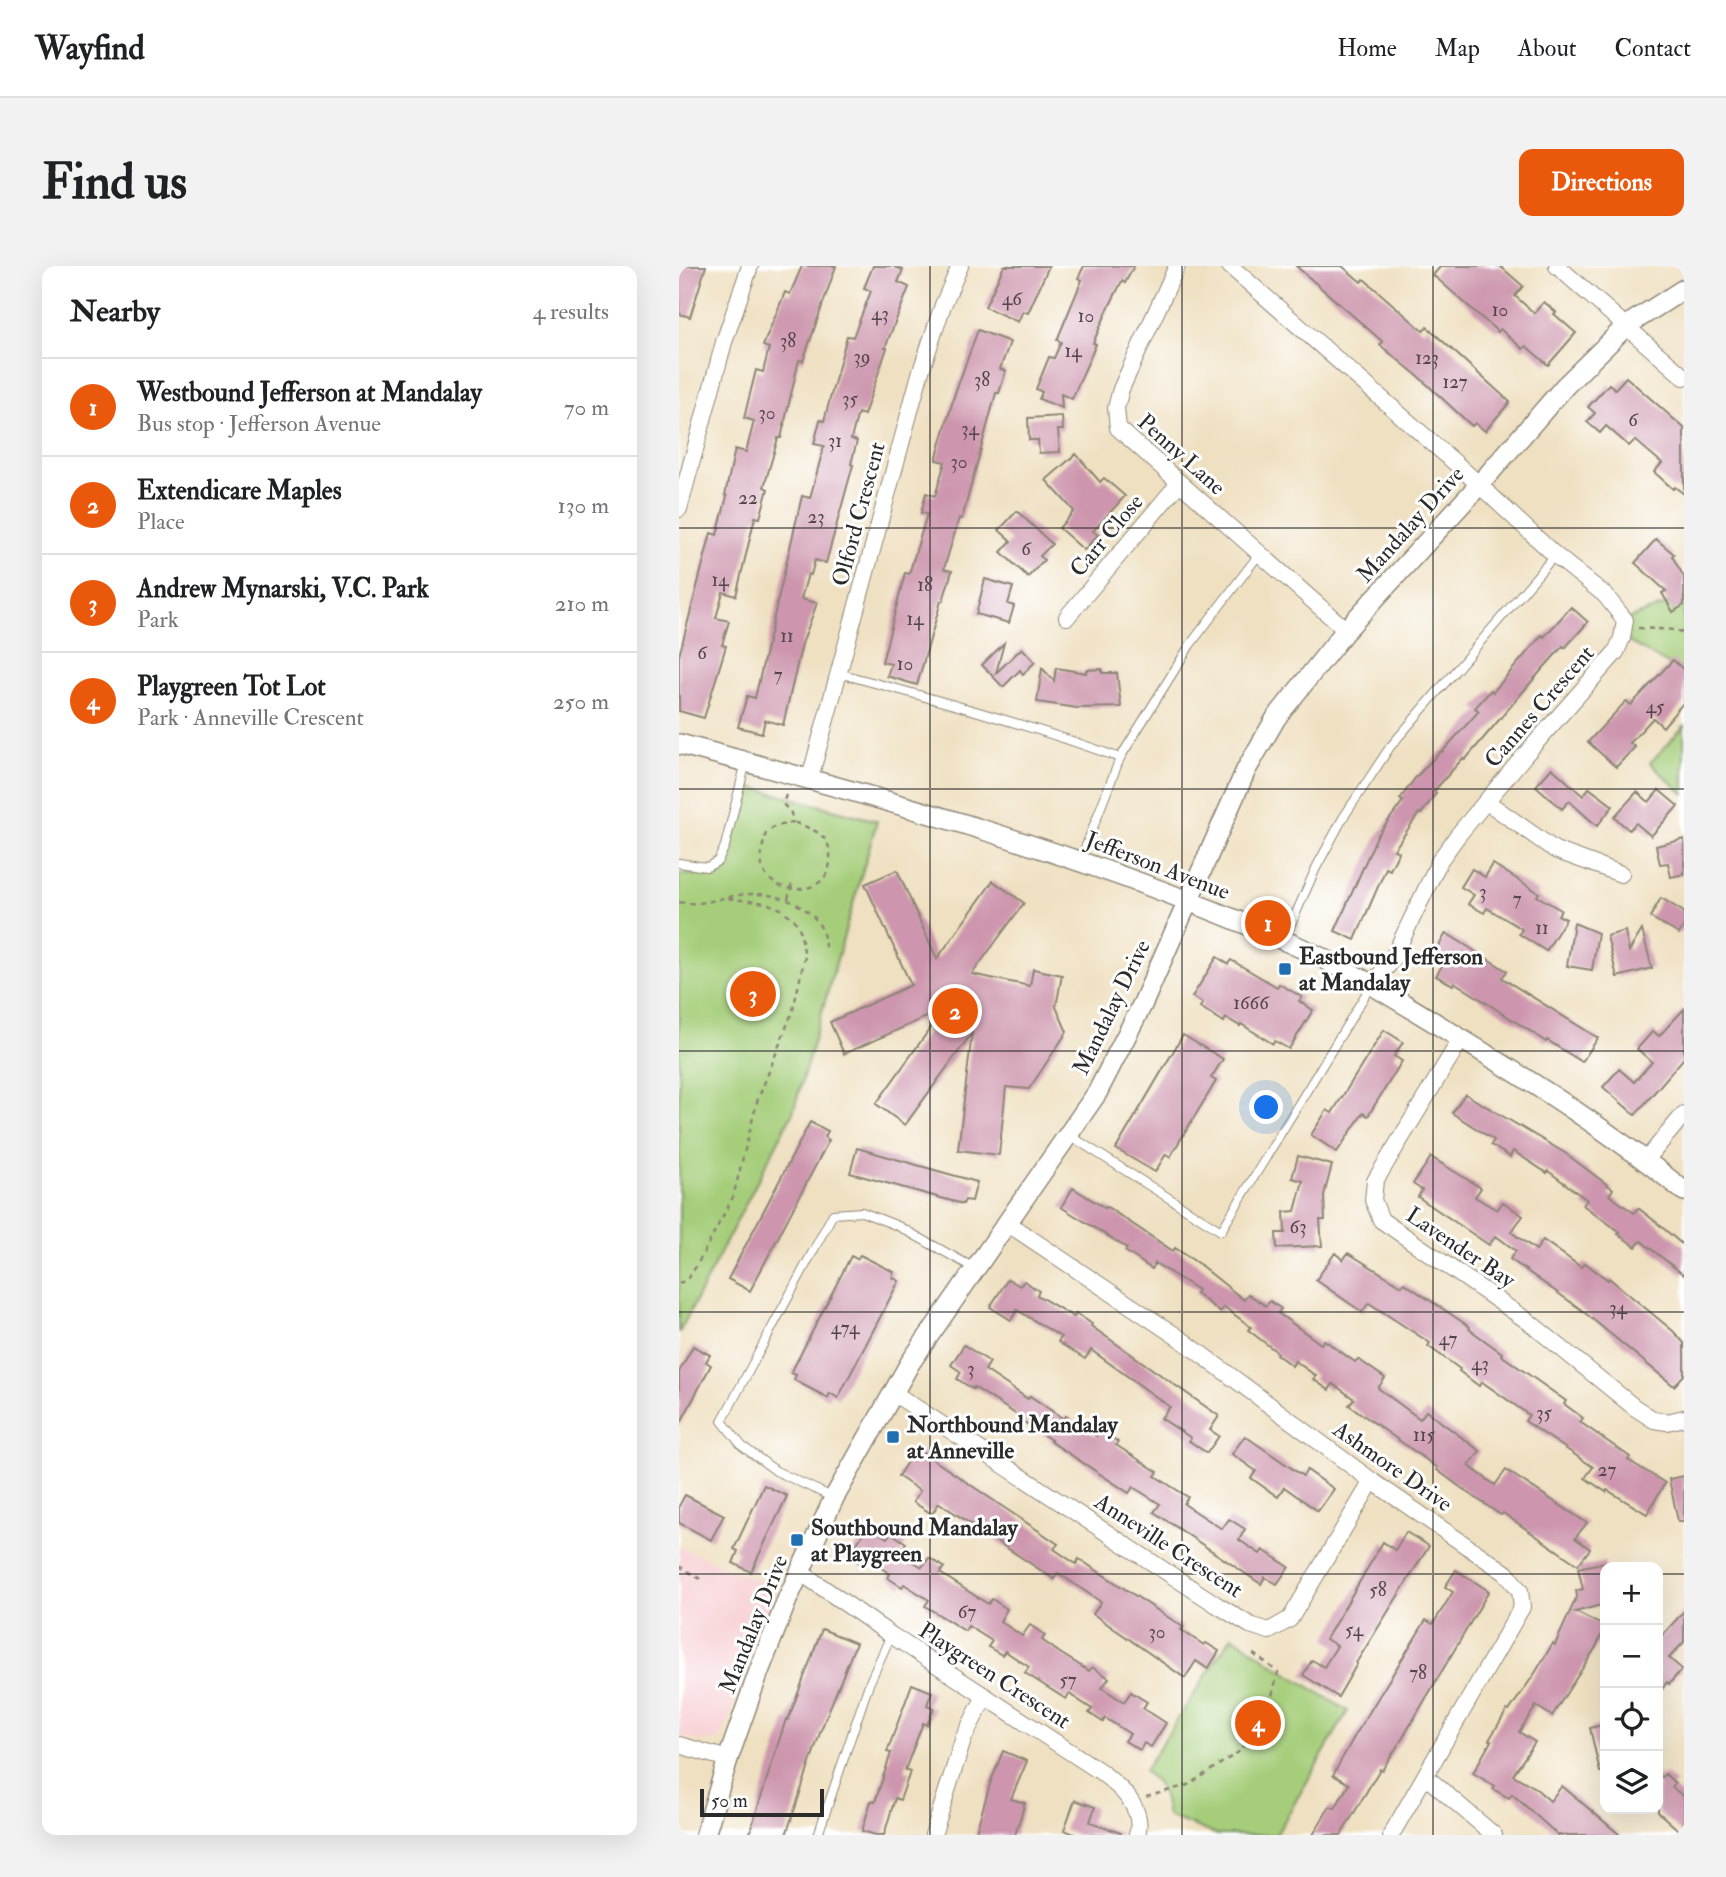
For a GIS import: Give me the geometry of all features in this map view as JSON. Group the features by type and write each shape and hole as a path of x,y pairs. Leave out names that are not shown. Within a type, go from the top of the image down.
{"street":[{"path":"679,509 724,342 750,266"},
{"name":"Olford Crescent","path":"810,778 920,374 943,305 960,266"},
{"name":"Penny Lane","path":"1177,266 1131,363 1116,408 1118,428 1346,631"},
{"path":"1230,266 1555,555 1605,595 1625,620 1624,628"},
{"path":"1557,266 1684,377"},
{"name":"Mandalay Drive","path":"705,1835 762,1662 834,1498 893,1392 974,1268 1097,1093 1132,1028 1246,770 1276,718 1346,631 1565,386 1626,326 1684,289"},
{"name":"Carr Close","path":"1067,617 1179,483"},
{"name":"Cannes Crescent","path":"1372,984 1391,962 1440,860 1524,756 1616,652 1624,628"},
{"name":"Jefferson Avenue","path":"679,744 810,778 1080,861 1285,940 1372,984 1559,1098 1646,1160 1684,1191"},
{"path":"1487,802 1555,850 1621,874"},
{"name":"Lavender Bay","path":"1461,1039 1375,1181 1373,1200 1381,1220 1496,1298 1654,1420 1667,1422 1684,1418"},
{"path":"1646,1160 1684,1114"},
{"name":"Ashmore Drive","path":"1007,1223 1182,1340 1372,1481 1506,1573 1520,1591 1522,1607 1391,1835"},
{"name":"Anneville Crescent","path":"893,1392 1217,1605 1250,1625 1269,1631 1290,1619 1372,1481"},
{"name":"Playgreen Crescent","path":"800,1572 891,1635 1101,1772 1133,1802"},
{"path":"933,1835 964,1737 985,1696"},
{"path":"679,1745 728,1759"},
{"path":"1426,1776 1494,1835"},
{"path":"1133,1802 1139,1828 1137,1835"}],"lane":[{"path":"1080,861 1120,758 1190,645 1259,553"},
{"path":"1285,940 1343,818 1389,747 1555,555"},
{"path":"838,673 948,703 1120,758"},
{"path":"679,863 707,867 718,861 725,846 746,762"},
{"path":"1069,1135 1221,1231 1372,984"},
{"path":"834,1498 776,1471 742,1446 722,1421 833,1214 862,1212 898,1226 974,1268"},
{"path":"818,1835 869,1684 891,1635"}],"path":[{"path":"1624,628 1675,629 1684,633"},
{"path":"786,795 783,804 791,813 793,822"},
{"path":"793,822 819,834 828,842 831,850 828,874 819,884 806,889 791,890 766,875 762,867 766,833 774,827 793,822"},
{"path":"788,899 792,883"},
{"path":"679,902 702,904 746,895 788,899 812,915 822,927 824,949"},
{"path":"679,1284 689,1277 697,1265 733,1197 757,1102 793,1010 805,956 800,930 794,919 781,909 766,903 724,898"},
{"path":"679,1566 702,1580"},
{"path":"1133,1802 1188,1784 1240,1751 1272,1696 1278,1672 1251,1652"}],"shaded area":[{"path":"679,1547 777,1589 725,1728 718,1740 701,1741 679,1736"}],"green space":[{"path":"1684,598 1684,673 1622,638 1625,620"},
{"path":"1684,726 1684,794 1650,763"},
{"path":"750,787 877,821 793,1112 679,1333 679,874 705,875 724,869"},
{"path":"1232,1636 1348,1711 1276,1835 1218,1835 1167,1816 1161,1790 1144,1771"}],"building":[{"path":"679,266 706,266 690,317 679,314"},
{"path":"802,266 836,266 803,361 799,360 781,438 778,438 764,487 768,489 760,518 755,517 736,596 723,592 716,618 729,621 722,645 726,646 704,718 679,711 679,656 711,533 717,535 735,449 746,452 754,421 744,418 756,370 763,372 769,348 763,346 785,292 790,294"},
{"path":"873,266 893,266 903,270 898,282 909,287 885,348 864,415 858,413 851,439 857,441 851,464 853,465 826,563 815,560 811,575 808,574 801,599 817,603 802,644 783,725 765,720 762,733 738,727 747,696 755,698 802,496 810,498 824,446 814,444 820,420 824,421 847,336 853,337 871,291 864,288"},
{"path":"1004,266 1049,266 1028,313 1023,311 1018,322 985,307"},
{"path":"1084,266 1134,266 1125,283 1122,281 1108,309 1072,399 1061,394 1062,408 1039,399 1042,392 1036,389 1049,357 1054,358 1061,342 1057,340 1082,280 1078,278"},
{"path":"1296,266 1342,266 1361,282 1364,279 1423,331 1427,327 1510,402 1485,431 1475,423 1472,426 1380,345 1383,342"},
{"path":"1441,266 1500,266 1523,286 1515,296 1534,313 1544,302 1576,333 1548,365 1526,346 1523,349 1500,329 1498,332 1433,275"},
{"path":"978,330 1010,342 1000,369 1006,371 999,393 996,393 962,519 959,518 944,569 952,571 917,685 887,676 891,664 882,662 905,573 909,574 927,514 921,513 926,493 935,496 945,462 936,460 955,393"},
{"path":"1626,377 1684,428 1684,494 1675,487 1673,489 1654,472 1662,463 1635,440 1629,446 1606,426 1600,433 1587,422 1595,413 1588,407 1609,384 1615,389"},
{"path":"1062,416 1063,430 1058,430 1060,452 1039,453 1038,440 1029,440 1028,418"},
{"path":"1076,454 1100,482 1104,478 1125,496 1093,531 1098,535 1084,550 1059,528 1074,511 1046,480"},
{"path":"1017,511 1052,544 1040,556 1044,560 1028,577 1001,552 1011,541 999,530"},
{"path":"1656,539 1674,554 1672,556 1684,577 1684,605 1673,612 1662,593 1666,591 1635,563"},
{"path":"985,579 1013,587 1008,604 1014,606 1009,623 976,614"},
{"path":"1571,607 1588,622 1565,648 1563,646 1465,760 1463,758 1434,791 1436,793 1394,850 1399,852 1390,870 1386,868 1355,940 1335,931 1377,836 1403,801 1400,799 1416,777 1479,711 1475,708 1491,690 1493,692 1542,635 1544,637"},
{"path":"1004,643 996,673 1022,648 1035,662 1023,674 1020,670 1003,687 982,665"},
{"path":"1673,660 1684,670 1684,702 1663,727 1653,718 1630,743 1635,747 1616,767 1588,742 1626,701 1631,705"},
{"path":"1042,668 1054,681 1056,668 1086,673 1086,670 1102,669 1102,673 1117,673 1121,707 1077,708 1037,702"},
{"path":"1552,768 1583,796 1589,788 1613,806 1597,826 1569,801 1562,809 1536,786"},
{"path":"1659,790 1678,806 1651,836 1636,823 1629,830 1614,817 1637,792 1649,802"},
{"path":"1684,839 1684,874 1671,877 1668,863 1660,864 1656,846"},
{"path":"1493,864 1561,910 1558,915 1566,919 1546,951 1519,934 1522,929 1487,908 1484,913 1468,904 1474,895 1461,887 1472,869 1485,877"},
{"path":"897,870 937,959 993,881 1024,903 972,974 1030,986 1033,969 1062,975 1056,1007 1067,1032 1029,1089 1006,1087 999,1155 958,1150 972,1033 905,1125 876,1104 944,1009 844,1054 830,1022 911,985 865,884"},
{"path":"1661,898 1684,912 1684,926 1679,934 1650,917"},
{"path":"1574,923 1598,933 1592,970 1567,966"},
{"path":"1642,930 1652,968 1617,977 1607,936 1625,931 1629,951"},
{"path":"1446,933 1507,971 1502,978 1598,1038 1582,1062 1547,1040 1546,1042 1454,982 1453,985 1436,976 1443,964 1432,958"},
{"path":"1217,957 1228,964 1231,960 1277,987 1279,984 1302,997 1299,1001 1313,1010 1289,1049 1275,1041 1273,1044 1241,1024 1240,1026 1226,1018 1224,1022 1200,1007 1203,1003 1192,997"},
{"path":"1684,1009 1684,1058 1635,1115 1603,1087 1619,1069 1634,1082 1652,1062 1637,1049 1653,1031 1659,1036"},
{"path":"1384,1030 1403,1042 1394,1056 1402,1061 1368,1116 1363,1113 1337,1152 1311,1135 1327,1110 1332,1113"},
{"path":"1183,1035 1223,1059 1211,1078 1216,1081 1204,1101 1170,1157 1166,1154 1155,1172 1116,1149"},
{"path":"1465,1094 1565,1153 1613,1189 1609,1195 1634,1213 1638,1208 1656,1222 1684,1246 1684,1275 1641,1241 1636,1247 1618,1234 1620,1232 1583,1205 1587,1200 1548,1171 1547,1173 1513,1151 1510,1157 1491,1145 1494,1140 1452,1113"},
{"path":"810,1122 828,1131 825,1137 829,1140 750,1291 728,1279"},
{"path":"857,1148 977,1182 972,1201 965,1200 963,1204 850,1173"},
{"path":"1298,1156 1332,1165 1324,1195 1325,1220 1320,1220 1322,1246 1277,1248 1276,1233 1285,1233 1284,1212 1295,1211 1303,1181 1292,1178"},
{"path":"1431,1157 1481,1188 1475,1197 1497,1210 1503,1202 1523,1216 1511,1232 1536,1250 1543,1240 1581,1267 1585,1263 1608,1280 1609,1278 1673,1331 1684,1343 1684,1375 1674,1386 1579,1308 1510,1259 1516,1251 1496,1236 1489,1245 1418,1197 1422,1190 1413,1184"},
{"path":"1073,1188 1173,1251 1175,1248 1244,1300 1248,1294 1266,1306 1270,1301 1281,1309 1278,1313 1321,1344 1324,1340 1355,1362 1358,1359 1385,1378 1378,1388 1420,1419 1426,1411 1480,1451 1469,1466 1495,1485 1506,1470 1587,1523 1575,1538 1590,1549 1578,1565 1503,1513 1501,1515 1467,1492 1437,1470 1438,1468 1349,1405 1354,1399 1333,1384 1329,1390 1313,1379 1316,1376 1295,1361 1292,1366 1276,1354 1277,1352 1248,1330 1251,1327 1224,1307 1220,1312 1196,1293 1198,1290 1155,1263 1152,1269 1125,1251 1127,1248 1061,1207"},
{"path":"1335,1253 1343,1260 1348,1253 1402,1286 1404,1283 1470,1327 1469,1329 1502,1353 1501,1355 1566,1401 1564,1404 1583,1418 1580,1422 1630,1457 1628,1460 1665,1483 1647,1514 1585,1478 1593,1467 1525,1421 1529,1415 1482,1382 1479,1386 1459,1371 1460,1369 1428,1346 1430,1343 1369,1303 1362,1312 1316,1280"},
{"path":"860,1255 894,1272 892,1277 899,1281 838,1398 830,1393 828,1398 794,1380 796,1375 791,1373 851,1256 857,1259"},
{"path":"1008,1279 1020,1286 1024,1281 1039,1291 1037,1295 1074,1317 1076,1313 1219,1416 1210,1430 1219,1436 1207,1453 1189,1441 1191,1438 1161,1418 1170,1407 1091,1350 1085,1359 1058,1342 1061,1337 1017,1310 1011,1320 990,1307"},
{"path":"964,1345 990,1362 985,1370 1028,1399 1030,1396 1096,1436 1100,1430 1118,1442 1116,1445 1158,1472 1155,1476 1188,1497 1184,1504 1222,1529 1229,1519 1245,1529 1239,1540 1260,1554 1263,1550 1289,1567 1277,1584 1265,1577 1261,1584 1154,1512 1160,1504 1133,1487 1129,1493 1050,1441 1016,1417 1017,1415 957,1379 961,1372 951,1365"},
{"path":"693,1346 710,1355 706,1362 711,1365 679,1426 679,1372"},
{"path":"1245,1436 1303,1476 1307,1470 1334,1489 1318,1511 1284,1487 1278,1497 1251,1478 1256,1471 1232,1454"},
{"path":"916,1448 1058,1544 1054,1549 1076,1564 1079,1559 1183,1627 1181,1630 1219,1651 1208,1669 1196,1661 1185,1678 1093,1614 1101,1602 1058,1573 1054,1579 939,1503 932,1514 913,1502 920,1491 898,1476"},
{"path":"1684,1476 1684,1521 1678,1521 1669,1479"},
{"path":"764,1485 787,1496 751,1572 733,1563 738,1551 734,1549"},
{"path":"685,1495 724,1515 711,1540 679,1523 679,1506"},
{"path":"868,1526 887,1538 891,1533 906,1543 900,1553 922,1567 929,1558 944,1567 940,1573 988,1604 992,1599 1007,1609 1000,1621 1022,1636 1030,1625 1045,1635 1042,1640 1060,1653 1089,1671 1092,1667 1109,1678 1102,1688 1124,1702 1131,1692 1147,1702 1143,1708 1166,1723 1151,1747 1144,1743 1140,1750 1125,1741 1130,1734 1105,1718 1103,1722 1089,1713 1092,1709 1069,1694 1066,1699 1025,1673 1029,1667 1005,1651 1002,1655 988,1647 992,1641 968,1626 965,1631 925,1606 929,1600 904,1584 902,1587 888,1578 890,1574 867,1558 863,1565 849,1556"},
{"path":"1406,1532 1429,1546 1356,1663 1338,1697 1303,1675 1312,1660 1324,1667 1337,1646 1326,1639 1383,1542 1395,1550"},
{"path":"1600,1563 1600,1605 1575,1612 1600,1624 1600,1638 1552,1716 1536,1706 1519,1732 1535,1742 1513,1775 1534,1787 1550,1801 1562,1786 1620,1835 1558,1835 1512,1794 1509,1798 1473,1773 1507,1710 1509,1711 1553,1643 1555,1645 1577,1596 1576,1591 1583,1589 1578,1568"},
{"path":"1456,1570 1489,1591 1402,1739 1382,1770 1380,1769 1341,1835 1313,1835 1330,1806 1335,1808 1349,1784 1333,1775 1426,1620 1433,1624 1453,1592 1445,1587"},
{"path":"1684,1611 1684,1642 1669,1658 1682,1669 1663,1688 1663,1634"},
{"path":"822,1629 856,1643 821,1730 786,1835 749,1835 786,1719 788,1720"},
{"path":"912,1684 932,1692 927,1705 934,1708 927,1725 923,1723 905,1770 910,1772 900,1800 895,1798 884,1835 862,1831 871,1801 875,1802 891,1753 887,1752"},
{"path":"1600,1725 1600,1772 1590,1728"},
{"path":"1003,1751 1027,1761 1011,1799 1025,1803 1015,1835 975,1835 991,1781"},
{"path":"1665,1774 1675,1783 1672,1787 1684,1797 1684,1835 1660,1814 1663,1814"},
{"path":"1075,1800 1095,1807 1090,1822 1121,1833 1120,1835 1077,1835 1064,1830"}],"place":[{"name":"Westbound Jefferson at Mandalay","path":"1268,923"},
{"name":"Eastbound Jefferson at Mandalay","path":"1285,969"},
{"name":"Andrew Mynarski, V.C. Park","path":"753,994"},
{"name":"Extendicare Maples","path":"955,1011"},
{"name":"Northbound Mandalay at Anneville","path":"893,1437"},
{"name":"Southbound Mandalay at Playgreen","path":"797,1540"},
{"name":"Playgreen Tot Lot","path":"1258,1723"}]}
